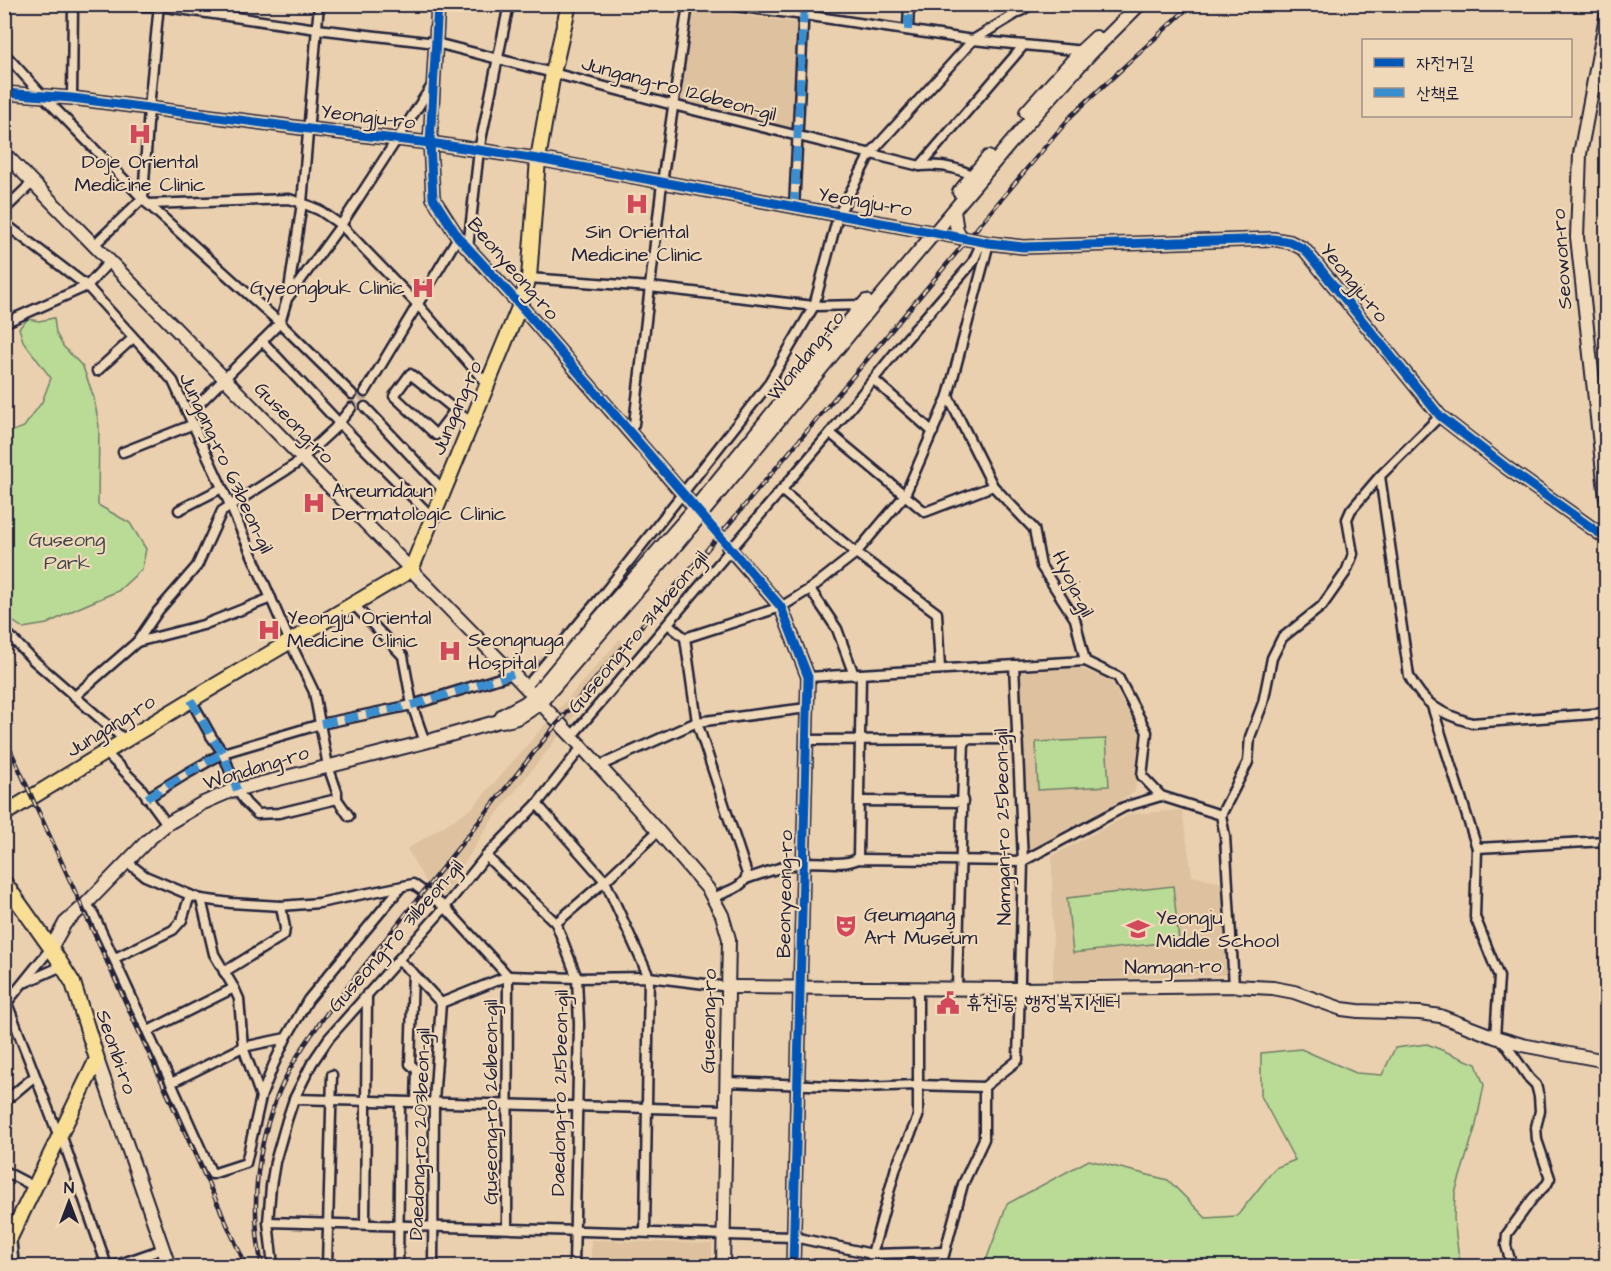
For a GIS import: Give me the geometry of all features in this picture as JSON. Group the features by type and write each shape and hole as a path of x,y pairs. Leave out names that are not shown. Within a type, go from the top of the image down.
{"main road":[{"name":"Beonyeong-ro","path":"438,4 430,143 433,198 458,237 520,305 695,508"},
{"name":"Jungang-ro","path":"4,814 411,570 488,385 529,278 538,159 553,73 569,4"},
{"name":"Wondang-ro","path":"51,948 65,923 148,840 167,824 201,804 237,790 499,721 502,715 525,703 673,549 976,177 1086,51 1133,4"},
{"name":"Wondang-ro","path":"1086,51 1140,4"},
{"name":"Seowon-ro","path":"1606,17 1580,154 1577,237 1606,499"},
{"name":"Yeongju-ro","path":"4,93 72,98 479,150 538,159 963,239 1023,247 1273,239 1290,242 1304,249 1440,416 1507,468 1606,538"},
{"name":"Guseong-ro","path":"4,153 513,674 582,747 708,889 722,915 729,939 723,1266"},
{"name":"Wondang-ro","path":"533,695 695,508 862,305 954,211 976,177"},
{"path":"954,211 957,231 963,239"},
{"name":"Beonyeong-ro","path":"729,548 781,607 808,677 793,1266"},
{"name":"Seonbi-ro","path":"4,882 73,983 169,1266"},
{"name":"Namgan-ro","path":"729,987 1020,989 1234,986 1274,988 1294,992 1342,1009 1440,1016 1522,1045 1606,1061"},
{"path":"6,1245 97,1059"}],"street":[{"path":"56,4 159,5 436,44 553,73"},
{"path":"224,379 280,323 287,299 302,202 319,4"},
{"path":"479,150 509,4"},
{"path":"630,432 634,424 662,183 688,4"},
{"path":"719,4 973,40 1086,51"},
{"path":"794,208 804,4"},
{"path":"908,30 909,4"},
{"path":"533,695 605,592 766,386 814,306 838,216 870,154 973,40 1032,4"},
{"path":"72,98 73,5"},
{"path":"146,201 149,108 159,5"},
{"path":"920,166 1024,45"},
{"path":"4,53 146,201 280,323 352,394"},
{"name":"Jungang-ro 126beon-gil","path":"553,73 920,166 944,165 976,177"},
{"name":"Yeongju-ro","path":"396,138 434,82"},
{"path":"287,299 341,225 396,138"},
{"name":"Beonyeong-ro","path":"468,248 479,150"},
{"path":"4,210 33,182"},
{"path":"94,245 146,201 289,200 302,202 341,225 418,305 488,385"},
{"name":"Jungang-ro 63beon-gil","path":"4,223 87,286 173,381 314,692 328,766 337,798 349,816"},
{"path":"365,392 458,237"},
{"path":"685,638 781,607 810,589 856,553 905,495 948,396 989,243"},
{"name":"Guseong-ro 314beon-gil","path":"572,736 668,624 729,548 831,433 902,344 973,262 979,248 989,243"},
{"path":"4,323 87,286 110,261"},
{"path":"529,278 650,287 814,306 862,305"},
{"path":"97,371 134,338"},
{"path":"262,341 432,518"},
{"path":"455,410 436,435 394,396 410,374 472,423"},
{"name":"Guseong-ro","path":"189,414 224,379"},
{"path":"874,380 933,432"},
{"name":"Hyoja-gil","path":"948,396 993,486 1034,529 1041,566 1075,619 1085,661"},
{"path":"365,407 444,491"},
{"path":"75,696 137,642 158,612 196,566 222,511 302,459 351,408"},
{"path":"1234,986 1225,836 1221,815 1248,762 1250,737 1263,703 1272,658 1282,638 1322,606 1346,572 1353,554 1347,519 1351,510 1380,476 1440,416"},
{"path":"123,452 194,424"},
{"path":"831,433 925,512 993,486"},
{"path":"1380,476 1409,676 1417,692 1432,706 1452,717 1472,723 1606,713"},
{"path":"179,510 222,488"},
{"path":"782,490 856,553 937,613 940,669"},
{"path":"810,589 837,629 858,674 860,740 858,859"},
{"path":"137,642 203,625 271,598"},
{"path":"353,604 403,656 412,705 424,742"},
{"path":"668,624 685,638 697,722 740,850 747,874 746,879"},
{"path":"4,625 6,632 32,659 126,741"},
{"path":"808,677 1085,661 1118,677 1147,732 1142,777 1161,796 1221,815"},
{"name":"Namgan-ro 25beon-gil","path":"984,1088 1018,1060 1023,861 1014,665"},
{"path":"147,798 223,753 321,724 412,705 513,674"},
{"path":"191,700 223,753 237,790 257,814 279,813 337,798"},
{"path":"1432,706 1477,848 1475,917 1499,976 1498,1038 1536,1085 1539,1096 1537,1140 1550,1178 1547,1185 1533,1198 1507,1234 1506,1246 1512,1266"},
{"path":"599,766 697,722 807,708"},
{"path":"807,740 1018,739"},
{"path":"957,988 964,740"},
{"name":"Guseong-ro 311beon-gil","path":"273,1266 268,1222 275,1162 294,1099 312,1063 324,1045 367,994 445,907 486,856 537,804 582,747"},
{"path":"106,753 140,787 167,824"},
{"path":"712,898 741,885 746,879 803,862 847,864 858,859 1023,861 1124,807 1161,796"},
{"path":"859,801 963,802"},
{"path":"537,804 605,881 649,977 645,1232"},
{"path":"556,923 658,831"},
{"path":"1477,848 1606,840"},
{"name":"Daedong-ro 215beon-gil","path":"486,856 556,923 577,978 579,1024 574,1266"},
{"path":"126,862 145,876 190,895 201,899 231,903 281,906 319,903 413,884 445,907 508,976"},
{"path":"86,904 92,911 115,958 212,1174 246,1163 261,1097 286,1038 308,1000 401,886"},
{"path":"115,958 172,930 182,920 190,895"},
{"path":"201,899 214,954 239,999 243,1047 261,1097"},
{"path":"224,972 284,935 281,906"},
{"name":"Wondang-ro","path":"6,1004 51,948"},
{"path":"398,960 441,1003 508,976 649,977 729,987"},
{"name":"Wondang-ro","path":"23,983 62,966"},
{"path":"413,973 410,1064 417,1070 416,1102"},
{"name":"Guseong-ro 261beon-gil","path":"507,1228 508,976"},
{"path":"148,1031 234,988"},
{"path":"871,1266 872,1254 896,1167 918,1117 918,988"},
{"path":"365,1224 367,994"},
{"name":"Daedong-ro 203beon-gil","path":"433,1266 434,1102 441,1003"},
{"path":"6,1004 60,1135 107,1266"},
{"path":"171,1083 243,1047 286,1038"},
{"path":"327,1266 332,1075"},
{"path":"4,1102 36,1076"},
{"path":"727,1082 984,1088 984,1139 963,1184 941,1266"},
{"path":"294,1099 726,1110"},
{"path":"398,1266 400,1102"},
{"path":"4,1171 35,1187"},
{"name":"Guseong-ro 261beon-gil","path":"268,1222 723,1235"},
{"path":"723,1235 794,1237 872,1254 944,1252"},
{"path":"6,1245 14,1266"},
{"path":"114,1266 163,1249"}],"shaded area":[{"path":"692,8 799,23 791,127 681,101"},
{"path":"620,639 631,645 489,824 444,896 425,881 407,849 472,808"},
{"path":"1080,668 1112,682 1140,734 1135,792 1028,851 1021,672"},
{"name":"Yeongju Middle School","path":"1182,810 1192,876 1221,883 1226,975 1053,980 1052,856 1130,814"},
{"path":"591,1240 712,1244 712,1266 591,1266"}],"green space":[{"name":"Guseong Park","path":"54,318 56,333 63,346 83,367 94,398 99,426 98,505 130,523 146,549 142,569 118,591 47,624 23,628 11,620 5,603 9,520 5,512 5,434 24,427 42,402 51,378 23,341 19,328 28,319 39,321"},
{"path":"1106,739 1109,786 1038,790 1036,742"},
{"path":"1173,886 1179,941 1073,953 1067,898"},
{"path":"1427,1044 1476,1064 1484,1085 1476,1125 1455,1193 1454,1219 1459,1258 1470,1266 984,1266 1007,1204 1089,1160 1168,1180 1206,1218 1237,1216 1275,1168 1295,1160 1261,1096 1261,1053 1301,1049 1356,1073 1382,1075 1395,1048"}],"tunnel":[{"path":"351,408 365,392"},
{"path":"695,508 728,547"}],"railway":[{"path":"262,1266 256,1219 256,1195 262,1147 275,1101 289,1070 327,1013 551,731 729,524 1072,115 1192,4"},
{"path":"4,736 246,1266"}],"marked path":[{"path":"794,208 804,4"},
{"path":"908,30 909,4"},
{"path":"321,724 412,705 513,674"},
{"path":"191,700 223,753 237,790"},
{"path":"147,798 223,753"}],"cycle path":[{"path":"438,4 430,143 433,198 458,237 520,305 781,607 808,677 793,1266"},
{"path":"4,93 72,98 430,143 538,159 989,243 1023,247 1273,239 1290,242 1304,249 1440,416 1507,468 1606,538"}],"place":[{"name":"Doje Oriental Medicine Clinic","path":"140,134"},
{"name":"Sin Oriental Medicine Clinic","path":"637,204"},
{"name":"Gyeongbuk Clinic","path":"423,288"},
{"name":"Areumdaun Dermatologic Clinic","path":"314,503"},
{"name":"Yeongju Oriental Medicine Clinic","path":"269,630"},
{"name":"Seongnuga Hospital","path":"450,651"},
{"name":"Geumgang Art Museum","path":"846,926"},
{"name":"Yeongju Middle School","path":"1138,929"},
{"name":"휴천1동 행정복지센터","path":"948,1003"}]}
